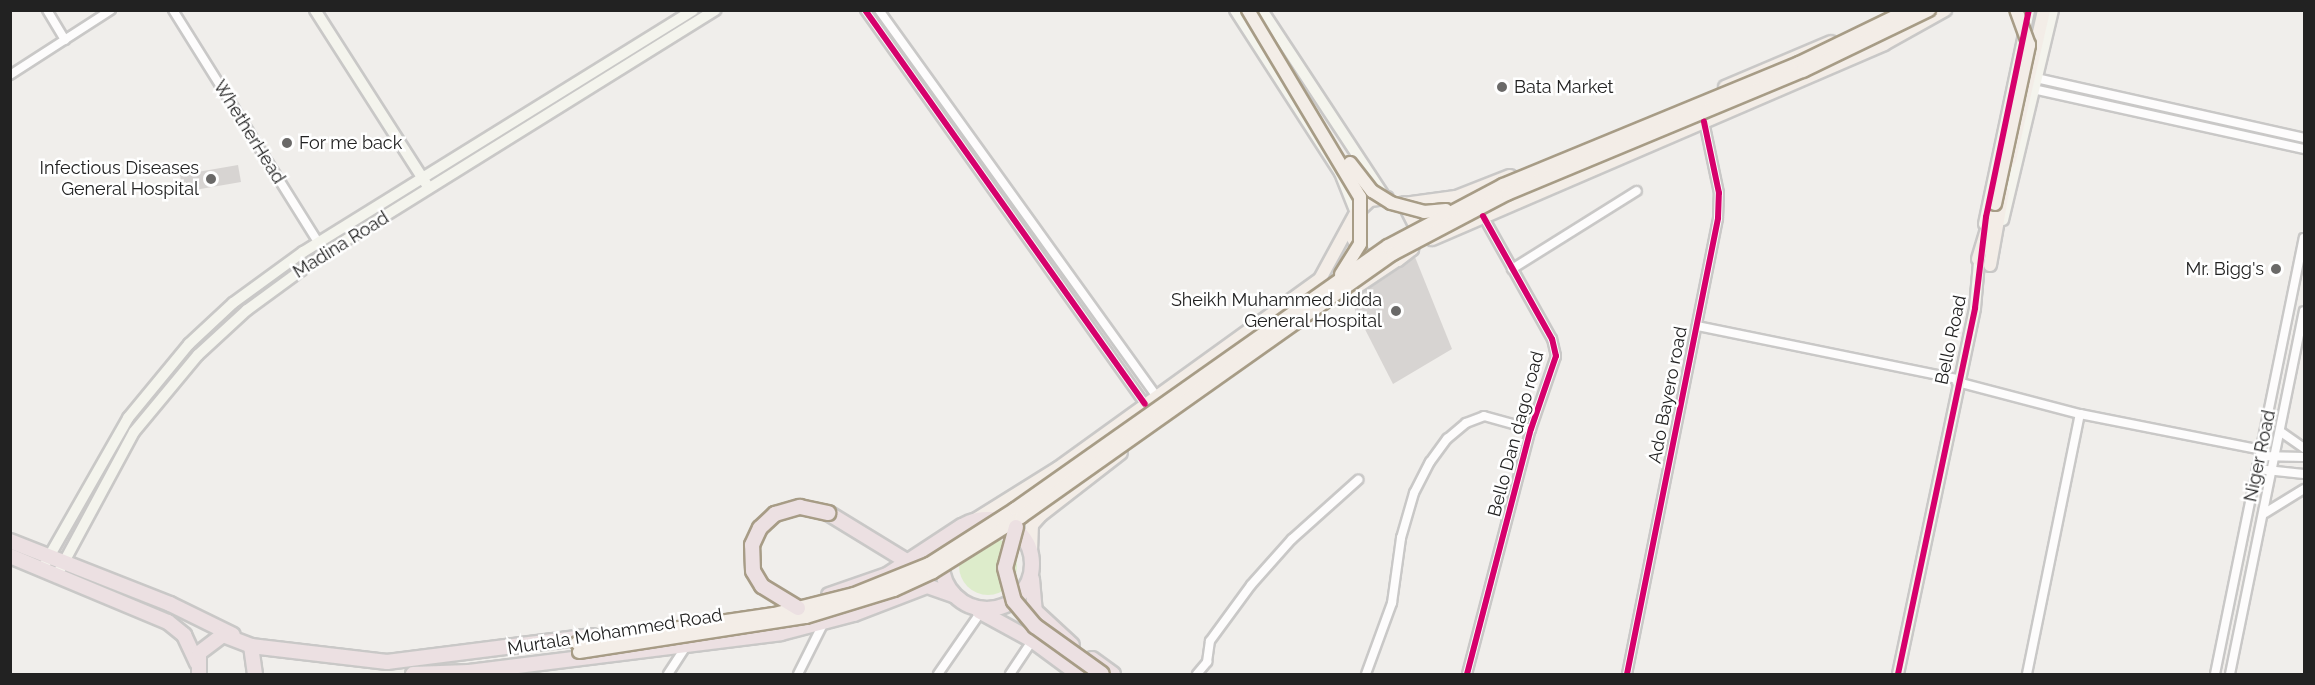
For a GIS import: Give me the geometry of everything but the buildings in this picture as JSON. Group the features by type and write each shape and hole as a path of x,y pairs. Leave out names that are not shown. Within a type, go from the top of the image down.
{"highway":[{"path":"798,608 762,586 753,571 752,545 760,528 775,514 800,507 828,513 909,562 975,609 1032,640 1078,675"},
{"path":"949,590 942,559 952,535 968,524 991,519 1009,524 1023,536 1031,552 1032,605 1043,623 1113,675"},
{"path":"1018,522 1005,568 1014,601 1035,626 1102,675"},
{"name":"Murtala Mohammed Road","path":"250,646 387,662 528,645 793,605 852,588 909,562 968,524"},
{"path":"10,541 50,555 233,635 250,646 255,675"},
{"path":"10,556 168,622 184,636 197,671"},
{"path":"975,609 997,609 1011,603 1029,582 1033,568"},
{"name":"Murtala Mohammed Road","path":"413,675 686,646 781,633 825,621 927,586 949,590"},
{"path":"197,671 213,638 233,635"}],"main road":[{"path":"315,10 429,189"},
{"name":"Madina Road","path":"43,568 122,428 189,344 261,280 693,10"},
{"name":"Madina Road","path":"57,574 119,455 167,390 247,310 325,253 716,10"},
{"path":"1235,10 1340,173 1354,218 1351,235 1363,256 1386,263 1398,260"},
{"path":"1248,10 1360,197 1360,244 1337,279"},
{"path":"1254,10 1372,191 1404,209 1453,209"},
{"path":"1262,10 1385,197"},
{"path":"968,524 1016,498 1320,279 1354,218 1370,200 1385,197 1404,204 1478,189 1774,66 1893,10"},
{"path":"534,663 578,648 798,608 890,581 974,538 1337,279 1453,209 1799,63 1908,10"},
{"path":"528,645 578,648 776,624 857,603 933,572 1018,522 1298,318 1448,223 1803,71 1929,10"},
{"path":"1031,552 1032,525 1051,505 1412,249 1483,216 1884,44 1945,10"},
{"path":"1990,265 1997,203 2029,45 2028,33 2016,10"},
{"name":"Bello Road","path":"1977,296 1978,259 2029,10"},
{"path":"1978,259 1997,203 2044,10"},
{"name":"Bello Road","path":"1898,675 1957,381 1977,296 1990,265 2053,10"},
{"path":"1404,204 1416,220 1412,249"}],"street":[{"path":"47,10 65,40"},
{"path":"10,75 111,10"},
{"name":"WhetherHead","path":"173,10 325,253"},
{"path":"866,10 1145,404"},
{"path":"879,10 1156,396"},
{"path":"2034,83 2304,138"},
{"path":"2034,83 2304,149"},
{"path":"527,113 534,123"},
{"name":"Ado Bayero road","path":"1627,675 1697,326 1719,194 1704,122"},
{"path":"1512,269 1637,191"},
{"name":"Bello Dan dago road","path":"1467,675 1555,346 1483,216"},
{"name":"Niger Road","path":"2215,675 2304,238"},
{"name":"Niger Road","path":"2230,675 2265,513 2304,310"},
{"path":"1697,326 1957,381 2080,414 2275,457 2304,457"},
{"path":"2027,675 2080,414"},
{"path":"1366,675 1392,603 1401,538 1414,493 1430,462 1453,434 1484,416 1531,429"},
{"path":"2281,432 2304,448"},
{"path":"2257,469 2304,474"},
{"path":"1197,675 1207,662 1209,641 1251,585 1292,539 1358,480"},
{"path":"2265,513 2304,489"},
{"path":"938,675 975,609"},
{"path":"798,675 825,621"},
{"path":"1010,675 1043,623"},
{"path":"668,675 686,646"}],"green space":[{"path":"988,537 999,539 1012,550 1017,566 1015,577 1004,590 988,595 977,593 964,582 959,566 961,555 972,542"}],"cycle path":[{"path":"865,10 1145,404"},
{"path":"1898,674 1975,308 1986,217 2029,10"},
{"path":"1627,674 1718,218 1719,193 1704,122"},
{"path":"1467,674 1531,429 1556,356 1552,339 1483,216"}],"place":[{"name":"Bata Market","path":"1502,87"},
{"name":"For me back","path":"287,143"},
{"name":"Infectious Diseases General Hospital","path":"211,179"},
{"name":"Mr. Bigg's","path":"2276,269"},
{"name":"Sheikh Muhammed Jidda General Hospital","path":"1396,311"}]}
